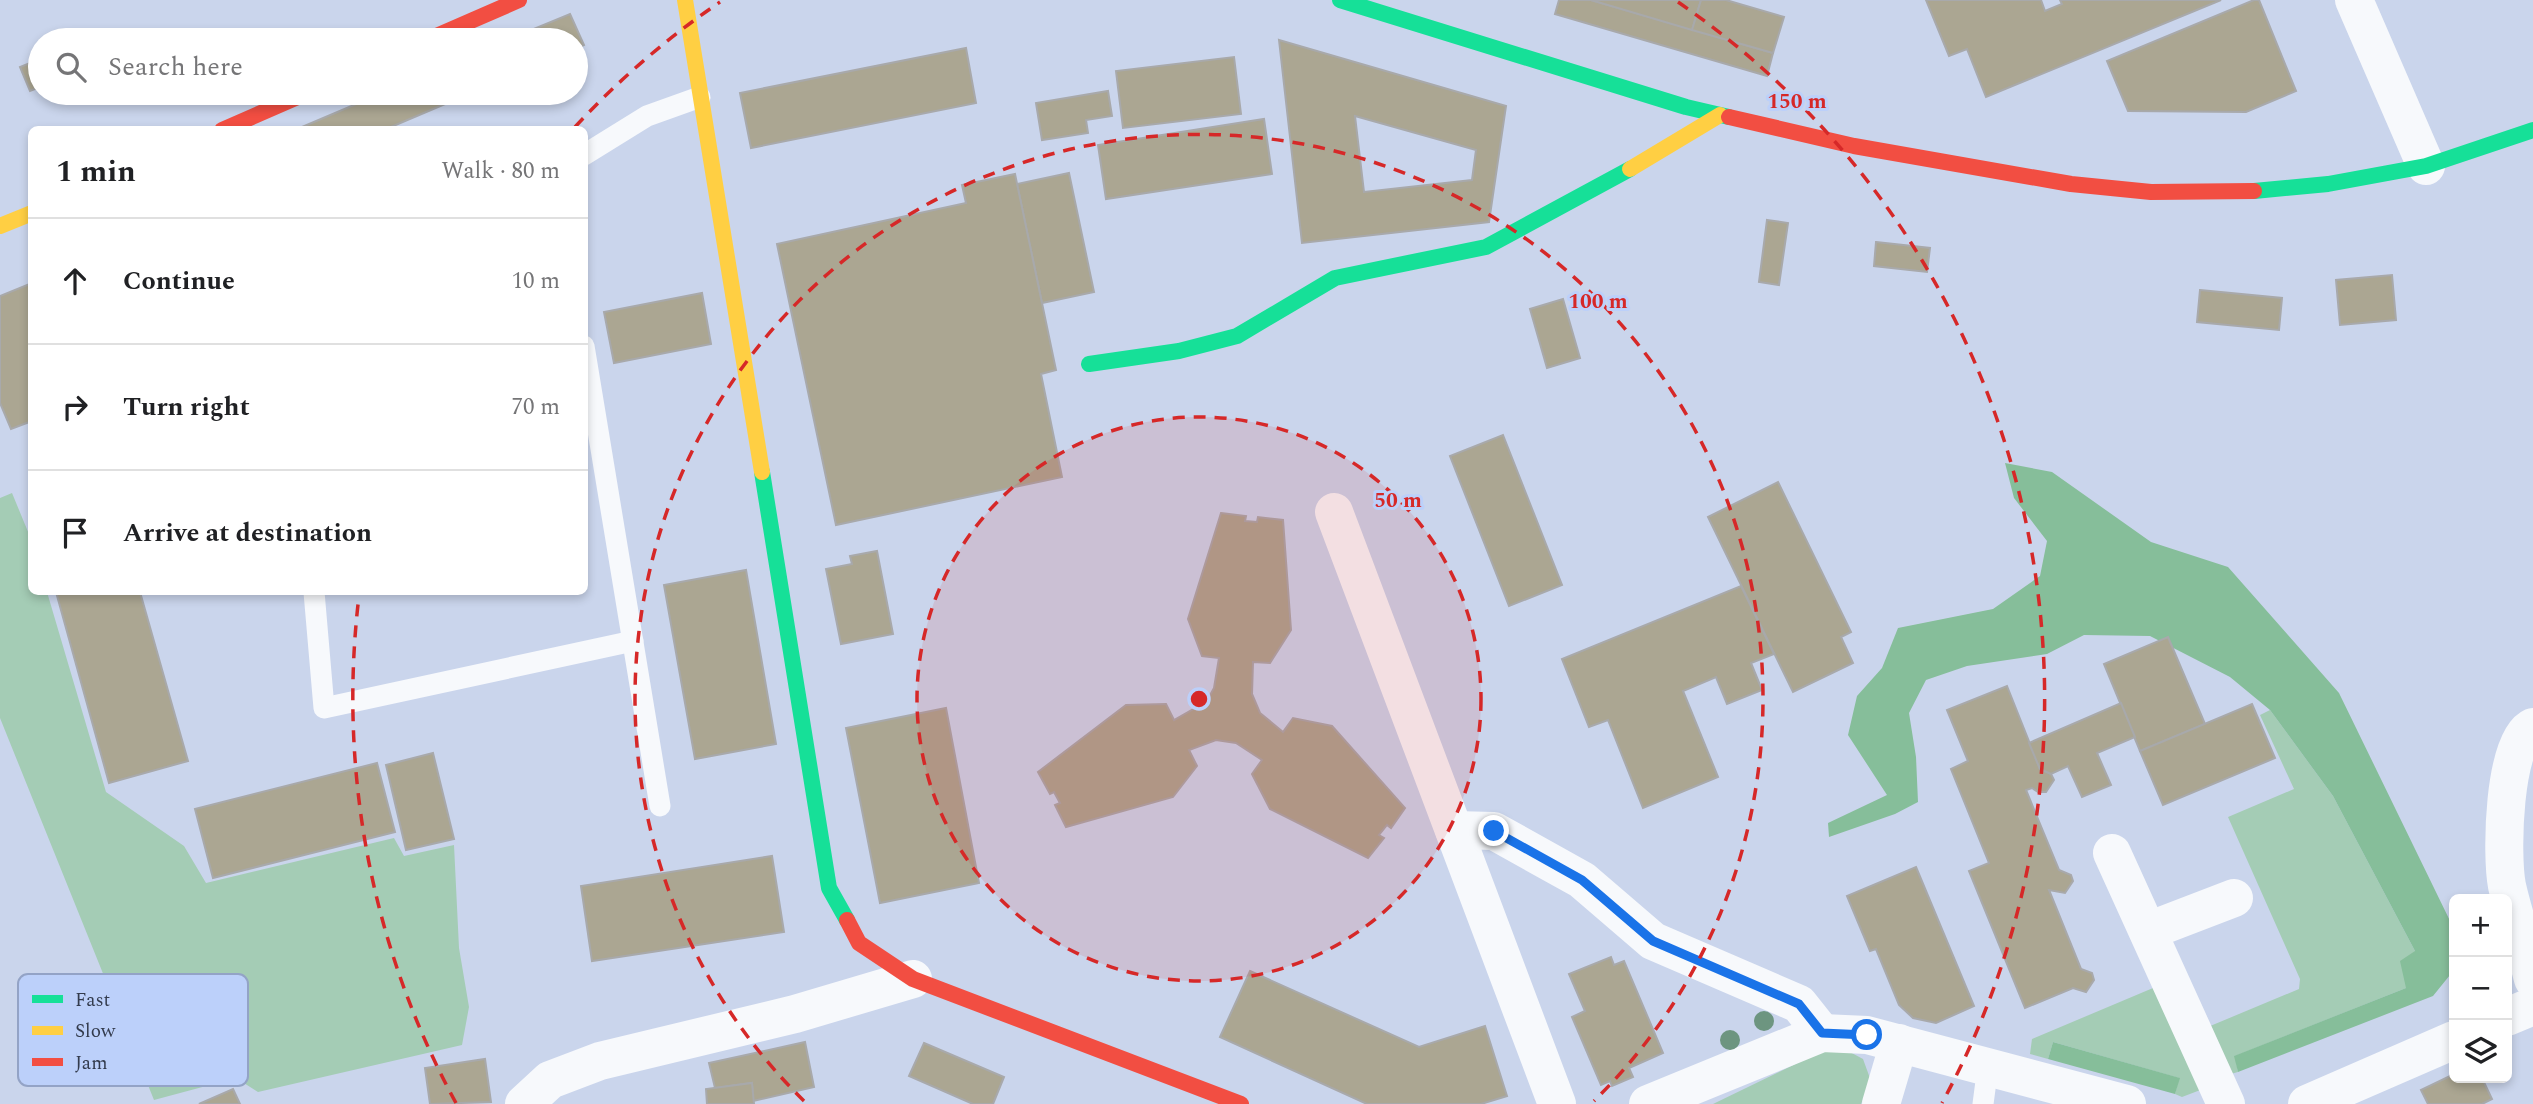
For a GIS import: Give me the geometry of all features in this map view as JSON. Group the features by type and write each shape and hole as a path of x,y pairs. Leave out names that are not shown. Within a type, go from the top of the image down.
{"street":[{"path":"455,28 519,0"},
{"path":"685,0 829,888 859,943 913,979 1241,1104"},
{"path":"1340,0 1720,115 1867,149 2071,184 2151,192 2254,191 2328,184 2426,166 2533,130"},
{"path":"2354,0 2426,166"},
{"path":"231,126 279,105"},
{"path":"1088,364 1179,351 1237,336 1335,278 1486,247 1628,170 1720,115"},
{"path":"0,226 28,215"},
{"path":"1334,512 1557,1104"},
{"path":"2533,727 2527,729 2515,751 2507,799 2507,883 2533,979"},
{"path":"1454,830 1494,831 1582,880 1653,941 1799,1004 1822,1033"},
{"path":"2112,852 2226,1104"},
{"path":"2148,931 2234,898"},
{"path":"524,1104 550,1080 600,1062 795,1014 913,979"},
{"path":"2512,1015 2533,1006"},
{"path":"1648,1104 1822,1033 1867,1035 2127,1104"},
{"path":"2307,1104 2449,1042"},
{"path":"1881,1104 1899,1043"}],"lane":[{"path":"588,153 647,116 700,97"},
{"path":"588,395 591,432 633,641 660,806"},
{"path":"314,595 324,708 633,641"},
{"path":"1983,1104 1988,1066"}],"green space":[{"path":"2005,463 2052,472 2151,542 2228,567 2339,693 2449,919 2449,976 2433,996 2238,1072 2234,1056 2406,988 2400,961 2415,951 2333,796 2270,710 2230,677 2150,636 2084,635 2047,654 1967,666 1926,680 1909,713 1916,757 1918,802 1895,814 1829,837 1828,823 1887,795 1848,735 1857,696 1882,668 1898,628 1993,609 2040,576 2047,541 2014,498"},
{"path":"12,493 28,532 28,595 48,595 106,792 184,846 206,883 394,838 404,856 454,845 459,948 469,1007 462,1045 258,1092 248,1086 248,974 103,974 0,718 0,498"},
{"path":"2270,710 2333,796 2415,951 2406,988 2235,1056 2238,1072 2227,1075 2203,1029 2299,989 2300,979 2228,817 2294,789 2260,715"},
{"path":"2153,988 2203,1089 2182,1097 2175,1094 2179,1078 2053,1042 2048,1059 2030,1054 2032,1039"},
{"path":"2053,1042 2180,1078 2175,1094 2048,1059"},
{"path":"1822,1051 1848,1051 1863,1059 1871,1081 1861,1104 1713,1104"},
{"path":"148,1086 206,1086 154,1100"}],"building":[{"path":"1559,0 1591,0 1773,53 1767,76 1555,14"},
{"path":"1591,0 1701,0 1692,30"},
{"path":"1701,0 1726,0 1784,17 1773,53 1692,30"},
{"path":"1926,0 2041,0 2045,11 2062,4 2060,0 2221,0 1986,97 1967,49 1949,56"},
{"path":"2259,0 2296,91 2246,112 2128,111 2107,61"},
{"path":"570,14 576,28 536,28"},
{"path":"1279,40 1506,106 1489,222 1302,243","holes":["1355,116 1476,150 1472,180 1364,192"]},
{"path":"966,48 976,103 751,148 740,93"},
{"path":"1234,57 1241,114 1123,128 1116,71"},
{"path":"28,64 28,86 20,67"},
{"path":"1108,91 1112,116 1086,120 1088,133 1042,140 1036,103"},
{"path":"354,105 443,105 393,126 304,126"},
{"path":"1264,119 1272,174 1106,199 1098,145"},
{"path":"1069,173 1094,292 1042,303 1017,184"},
{"path":"1015,174 1056,370 1041,374 1062,477 836,525 777,244 966,203 962,185"},
{"path":"1767,220 1788,223 1779,285 1759,282"},
{"path":"1876,242 1930,248 1927,272 1874,266"},
{"path":"2392,275 2396,320 2340,325 2336,280"},
{"path":"28,285 28,423 11,429 0,403 0,296"},
{"path":"2200,290 2282,298 2279,330 2197,322"},
{"path":"702,293 711,344 614,363 604,312"},
{"path":"1563,299 1580,358 1547,368 1530,309"},
{"path":"1503,435 1562,585 1509,606 1450,456"},
{"path":"1778,482 1851,632 1841,637 1853,663 1793,692 1708,517"},
{"path":"1221,513 1246,516 1245,521 1257,522 1258,517 1283,520 1291,630 1270,663 1253,662 1252,694 1260,713 1283,732 1293,718 1332,726 1405,808 1391,828 1387,825 1379,835 1384,838 1368,858 1270,809 1252,774 1262,760 1236,743 1216,740 1189,750 1197,766 1173,797 1066,827 1055,805 1060,803 1054,792 1050,794 1038,772 1126,705 1166,704 1174,720 1209,697 1214,688 1219,658 1202,656 1188,619"},
{"path":"877,551 893,634 841,644 826,569 852,564 850,556"},
{"path":"746,570 776,744 695,759 664,585"},
{"path":"1741,586 1774,654 1751,663 1762,690 1727,704 1716,677 1683,691 1718,777 1643,808 1608,720 1589,727 1562,659"},
{"path":"57,595 141,595 188,761 109,783"},
{"path":"2168,637 2205,724 2140,751 2104,664"},
{"path":"2007,686 2040,769 2051,774 2054,780 2046,792 2038,792 2032,788 2026,790 2059,870 2071,875 2073,881 2065,893 2049,890 2081,969 2092,973 2094,980 2086,992 2073,988 2025,1008 1969,871 1989,863 1951,769 1968,761 1947,710"},
{"path":"2121,703 2135,737 2097,753 2111,785 2082,797 2068,766 2051,774 2040,769 2029,743"},
{"path":"2252,704 2275,758 2163,805 2140,751"},
{"path":"946,708 979,883 880,903 846,728"},
{"path":"433,753 454,839 406,850 386,765"},
{"path":"377,763 395,832 213,878 195,809"},
{"path":"772,856 784,932 592,961 581,886"},
{"path":"1916,867 1974,1006 1936,1023 1913,1018 1899,1005 1876,949 1870,951 1847,896"},
{"path":"1611,957 1614,965 1624,961 1663,1053 1629,1068 1633,1077 1612,1086 1610,1081 1601,1085 1572,1017 1585,1011 1569,974"},
{"path":"1250,971 1419,1047 1485,1026 1507,1096 1481,1104 1367,1104 1220,1037"},
{"path":"805,1042 814,1087 753,1101 752,1083 715,1088 709,1063"},
{"path":"924,1043 1004,1077 993,1104 973,1104 909,1076"},
{"path":"485,1059 491,1102 430,1104 425,1068"},
{"path":"2449,1076 2449,1083 2484,1083 2492,1099 2482,1104 2428,1104 2421,1090"},
{"path":"752,1083 754,1104 707,1104 706,1089"},
{"path":"233,1089 240,1104 199,1104"}],"traffic: fast":[{"path":"1340,0 1686,107 1729,117"},
{"path":"2254,191 2328,184 2426,166 2533,130"},
{"path":"1089,364 1179,351 1237,336 1335,278 1486,247 1630,169"},
{"path":"762,472 829,888 847,920"}],"traffic: slow":[{"path":"685,0 762,472"},
{"path":"1630,169 1720,115"},
{"path":"0,226 28,215"}],"traffic: jam":[{"path":"455,28 519,0"},
{"path":"231,126 279,105"},
{"path":"1729,117 1854,146 2071,184 2151,192 2254,191"},
{"path":"847,920 859,943 913,979 1241,1104"}],"route":[{"path":"1494,831 1582,880 1653,941 1799,1004 1822,1033 1867,1035"}]}
